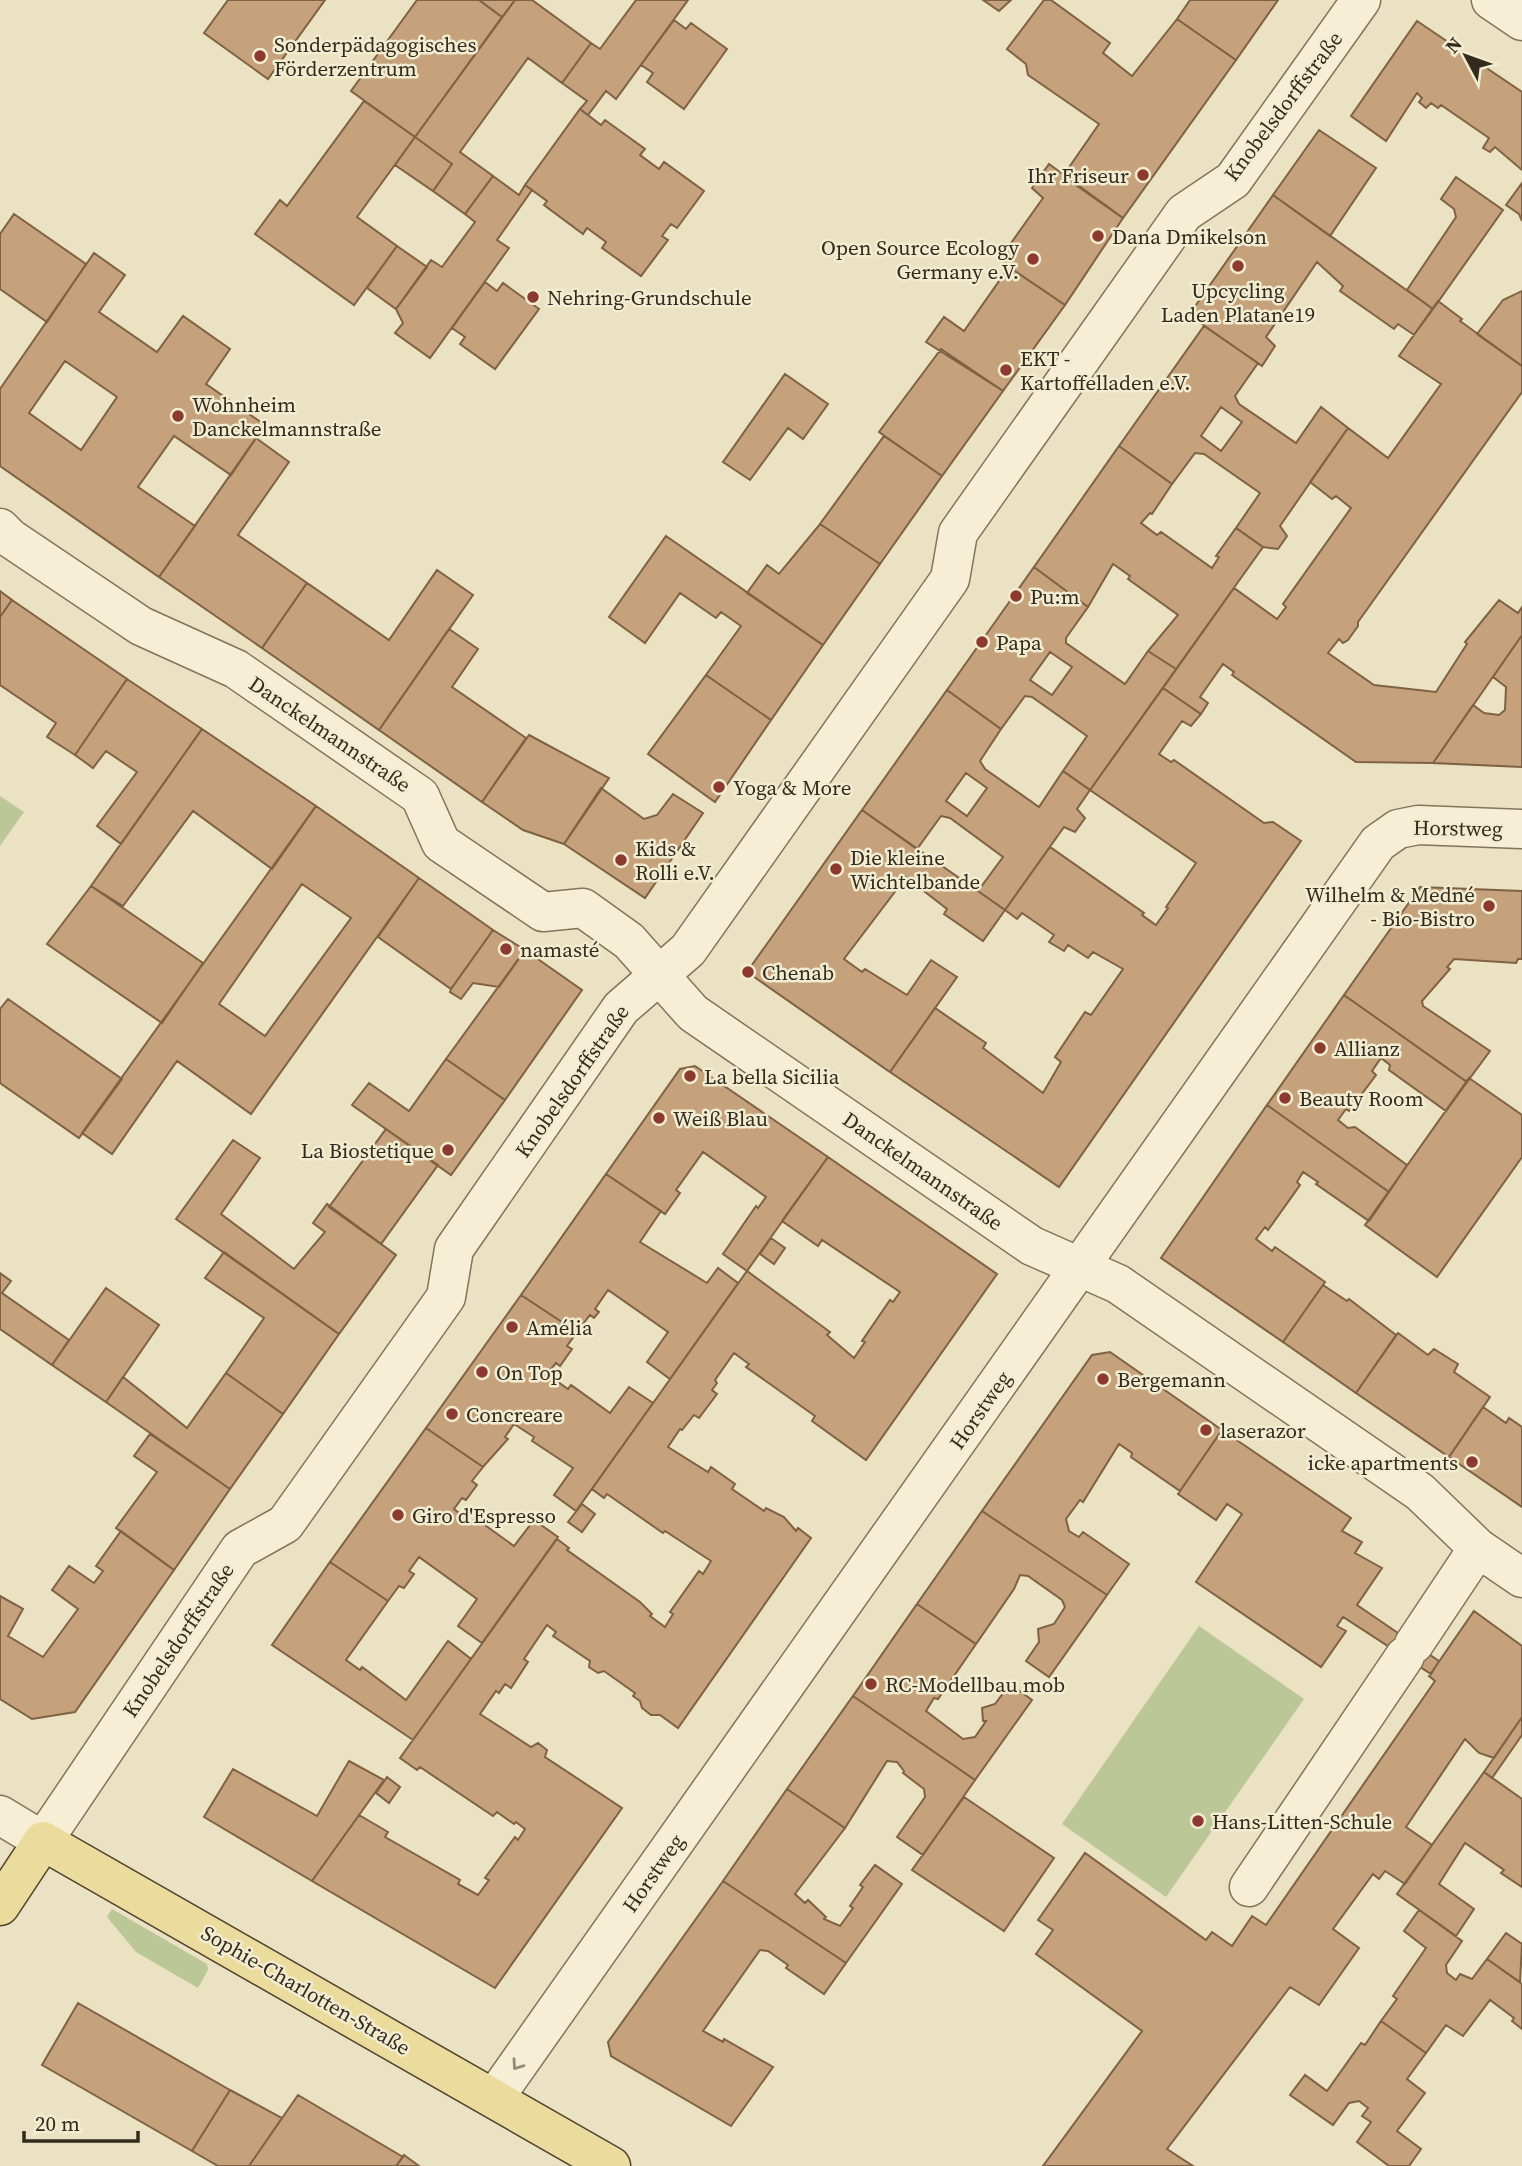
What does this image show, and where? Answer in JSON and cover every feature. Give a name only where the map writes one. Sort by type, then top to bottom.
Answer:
[{"type":"main road","name":"Knobelsdorffstraße","points":[[0,1906],[43,1841]]},
{"type":"main road","name":"Sophie-Charlotten-Straße","points":[[43,1841],[495,2097],[611,2166]]},
{"type":"street","name":"Knobelsdorffstraße","points":[[43,1841],[240,1549],[285,1524],[446,1297],[454,1249],[621,1008],[688,950],[950,579],[957,533],[1184,213],[1233,180],[1361,0]]},
{"type":"street","points":[[1491,0],[1522,21]]},
{"type":"street","name":"Danckelmannstraße","points":[[0,528],[10,538],[141,626],[236,669],[420,796],[441,843],[543,912],[583,908],[629,941],[693,1013],[1032,1246],[1118,1284],[1420,1492],[1478,1548],[1522,1578]]},
{"type":"street","name":"Horstweg","points":[[495,2097],[1378,844],[1398,828],[1418,825],[1522,829]]},
{"type":"street","points":[[1249,1887],[1478,1548]]},
{"type":"street","name":"Sophie-Charlotten-Straße","points":[[0,1815],[43,1841]]},
{"type":"green space","points":[[0,796],[24,812],[0,846]]},
{"type":"green space","points":[[1199,1626],[1304,1699],[1166,1897],[1062,1824]]},
{"type":"green space","points":[[112,1909],[207,1964],[208,1970],[198,1988],[136,1952],[107,1917]]},
{"type":"building","name":"Sonderpädagogisches Förderzentrum","points":[[228,0],[325,0],[268,79],[204,33]]},
{"type":"building","points":[[417,0],[479,0],[502,17],[415,137],[351,91]]},
{"type":"building","points":[[479,0],[515,0],[502,17]]},
{"type":"building","points":[[515,0],[532,0],[591,43],[562,83],[528,58],[460,152],[493,176],[465,214],[433,191],[452,164],[415,137]]},
{"type":"building","points":[[636,0],[688,0],[616,99],[606,91],[588,115],[580,109],[587,101],[562,83],[591,43],[600,49]]},
{"type":"building","points":[[983,0],[1011,0],[999,11]]},
{"type":"building","points":[[1044,0],[1051,0],[1110,43],[1103,53],[1132,76],[1177,19],[1236,60],[1123,218],[1063,176],[1099,124],[1028,75],[1026,64],[1007,49]]},
{"type":"building","points":[[1190,0],[1278,0],[1236,60],[1177,19]]},
{"type":"building","points":[[674,20],[686,29],[691,23],[727,49],[684,109],[647,82],[653,73],[641,65]]},
{"type":"building","points":[[1417,21],[1522,92],[1522,170],[1495,147],[1490,152],[1483,148],[1489,138],[1441,105],[1438,108],[1431,103],[1426,108],[1419,102],[1422,98],[1417,93],[1386,141],[1351,116]]},
{"type":"building","points":[[364,101],[415,137],[357,217],[397,246],[354,305],[255,234],[280,200],[287,206]]},
{"type":"building","points":[[580,109],[601,125],[605,120],[645,149],[640,155],[659,169],[664,162],[704,191],[677,228],[671,224],[662,236],[668,240],[641,276],[602,248],[606,242],[587,228],[583,234],[544,205],[547,201],[525,185]]},
{"type":"building","points":[[1319,130],[1376,168],[1330,236],[1273,195]]},
{"type":"building","points":[[415,137],[452,164],[433,191],[395,165]]},
{"type":"building","points":[[1049,164],[1123,218],[1065,305],[999,260],[1043,198],[1032,188]]},
{"type":"building","points":[[493,176],[519,195],[525,185],[532,190],[497,240],[509,248],[430,358],[395,333],[403,323],[396,309],[431,260],[442,267],[475,222],[465,214]]},
{"type":"building","points":[[1456,177],[1503,210],[1433,309],[1407,290],[1456,217],[1454,209],[1441,199]]},
{"type":"building","points":[[1522,183],[1522,221],[1519,214],[1506,205]]},
{"type":"building","points":[[1273,195],[1433,309],[1414,335],[1398,324],[1394,329],[1340,291],[1343,286],[1317,262],[1266,337],[1275,346],[1262,366],[1189,315]]},
{"type":"building","points":[[14,214],[86,264],[47,322],[0,289],[0,234]]},
{"type":"building","points":[[397,246],[427,267],[396,309],[367,288]]},
{"type":"building","name":"Wohnheim Danckelmannstraße","points":[[94,253],[125,275],[99,312],[157,352],[183,316],[230,349],[206,384],[265,425],[231,475],[174,436],[138,487],[195,526],[159,577],[0,466],[0,389]],"holes":[[[65,361],[117,397],[81,450],[29,413]]]},
{"type":"building","points":[[1009,267],[1065,305],[1003,391],[926,342],[944,317],[964,331]]},
{"type":"building","points":[[485,282],[497,291],[503,283],[539,309],[495,369],[460,344],[465,337],[452,328]]},
{"type":"building","points":[[1522,291],[1522,366],[1477,334],[1503,300]]},
{"type":"building","points":[[1438,301],[1462,319],[1460,321],[1522,366],[1522,392],[1358,622],[1348,640],[1343,643],[1339,639],[1328,653],[1374,685],[1436,692],[1467,644],[1465,642],[1499,600],[1518,613],[1522,607],[1522,635],[1433,763],[1356,762],[1232,675],[1234,672],[1223,664],[1200,697],[1208,703],[1201,714],[1163,688],[1234,588],[1277,619],[1286,607],[1283,604],[1351,508],[1336,496],[1332,499],[1310,482],[1348,428],[1388,458],[1441,384],[1399,356]]},
{"type":"building","points":[[1204,326],[1258,363],[1235,396],[1239,404],[1296,443],[1321,407],[1348,428],[1280,526],[1287,536],[1278,549],[1263,547],[1236,528],[1260,493],[1204,454],[1195,453],[1172,484],[1119,446]],"holes":[[[1221,407],[1242,422],[1221,451],[1201,436]]]},
{"type":"building","points":[[941,349],[1003,391],[942,476],[879,432]]},
{"type":"building","points":[[785,374],[828,404],[803,439],[788,428],[750,480],[723,462]]},
{"type":"building","points":[[884,436],[942,476],[880,564],[820,524]]},
{"type":"building","points":[[256,438],[289,462],[238,535],[307,583],[262,648],[159,577]]},
{"type":"building","points":[[1119,446],[1172,484],[1152,514],[1141,523],[1157,535],[1161,532],[1212,568],[1219,557],[1216,556],[1236,528],[1263,547],[1176,669],[1148,651],[1178,615],[1128,579],[1130,576],[1113,564],[1088,607],[1034,567]]},
{"type":"building","points":[[820,524],[880,564],[823,645],[747,593],[767,565],[779,574]]},
{"type":"building","points":[[666,536],[823,645],[771,720],[706,675],[741,626],[721,612],[716,618],[680,593],[645,643],[609,617]]},
{"type":"building","points":[[1034,567],[1088,607],[1066,638],[1066,643],[1125,684],[1148,651],[1176,669],[1090,790],[1063,771],[1087,736],[1032,697],[1025,696],[1001,729],[947,690]],"holes":[[[1050,652],[1072,667],[1052,695],[1030,680]]]},
{"type":"building","points":[[437,570],[473,595],[379,730],[262,648],[307,583],[389,640]]},
{"type":"building","points":[[0,591],[12,600],[0,617]]},
{"type":"building","points":[[12,600],[127,679],[75,755],[47,737],[56,723],[0,685],[0,617]]},
{"type":"building","points":[[449,629],[478,649],[452,687],[526,738],[482,802],[379,730]]},
{"type":"building","points":[[1522,635],[1522,767],[1433,763],[1473,705],[1484,713],[1499,715],[1505,710],[1506,687],[1493,677]]},
{"type":"building","points":[[706,675],[771,720],[715,802],[648,754]]},
{"type":"building","points":[[127,679],[202,729],[121,844],[97,826],[137,772],[106,751],[93,768],[75,755]]},
{"type":"building","points":[[1163,688],[1201,714],[1191,726],[1182,721],[1159,754],[1171,762],[1174,760],[1264,823],[1273,822],[1301,841],[1059,1187],[890,1072],[935,1008],[986,1043],[983,1048],[1043,1093],[1061,1062],[1055,1057],[1085,1012],[1091,1015],[1123,969],[1093,952],[1088,958],[1068,945],[1064,951],[1049,942],[1054,935],[1022,913],[1017,919],[1005,910],[1050,847],[1144,913],[1142,915],[1156,925],[1196,863],[1090,790]]},
{"type":"building","points":[[947,690],[1001,729],[980,761],[985,769],[1039,807],[1063,771],[1090,790],[1077,809],[1085,818],[1075,832],[1064,827],[1005,910],[978,891],[1003,857],[950,818],[941,816],[917,849],[862,810]],"holes":[[[966,773],[987,788],[967,816],[946,801]]]},
{"type":"building","points":[[202,729],[316,806],[272,869],[193,811],[123,906],[91,886]]},
{"type":"building","points":[[529,735],[609,778],[564,844],[523,830],[482,802]]},
{"type":"building","points":[[601,788],[644,819],[657,815],[673,794],[703,813],[645,898],[564,844]]},
{"type":"building","points":[[316,806],[419,878],[251,1114],[177,1061],[112,1154],[82,1133]],"holes":[[[302,884],[351,918],[265,1036],[219,1004]]]},
{"type":"building","points":[[862,810],[1005,910],[983,941],[944,914],[947,909],[903,875],[894,887],[897,889],[844,959],[862,972],[865,969],[907,995],[931,960],[957,977],[890,1072],[747,972]]},
{"type":"building","points":[[419,878],[493,930],[451,989],[378,937]]},
{"type":"building","points":[[91,886],[203,963],[162,1023],[47,944]]},
{"type":"building","points":[[1420,887],[1522,891],[1522,959],[1518,959],[1516,963],[1454,959],[1447,967],[1450,969],[1422,1001],[1423,1006],[1490,1051],[1467,1082],[1344,995]]},
{"type":"building","points":[[493,930],[525,950],[499,987],[473,983],[461,999],[450,992],[451,989]]},
{"type":"building","points":[[525,950],[582,990],[505,1100],[446,1059]]},
{"type":"building","points":[[1344,995],[1467,1082],[1446,1111],[1389,1070],[1390,1065],[1381,1058],[1372,1071],[1376,1075],[1349,1111],[1346,1109],[1338,1120],[1348,1128],[1355,1127],[1407,1165],[1389,1192],[1267,1105]]},
{"type":"building","points":[[8,999],[122,1079],[79,1138],[0,1083],[0,1009]]},
{"type":"building","points":[[446,1059],[505,1100],[451,1175],[352,1105],[369,1083],[409,1111]]},
{"type":"building","points":[[695,1066],[828,1157],[747,1271],[723,1254],[756,1206],[758,1208],[766,1197],[703,1152],[676,1190],[680,1193],[665,1214],[606,1174],[680,1069]]},
{"type":"building","points":[[1469,1078],[1522,1115],[1522,1157],[1437,1277],[1365,1225]]},
{"type":"building","points":[[1267,1105],[1389,1192],[1369,1221],[1303,1172],[1297,1182],[1300,1185],[1268,1230],[1265,1227],[1256,1239],[1272,1251],[1275,1247],[1325,1282],[1283,1342],[1161,1258]]},
{"type":"building","points":[[386,1129],[438,1165],[381,1244],[329,1207]]},
{"type":"building","points":[[233,1140],[260,1158],[221,1214],[294,1269],[325,1232],[313,1223],[327,1204],[396,1255],[339,1334],[176,1219]]},
{"type":"building","points":[[828,1157],[997,1274],[866,1460],[812,1421],[815,1416],[746,1367],[749,1364],[734,1353],[715,1380],[717,1383],[712,1390],[717,1394],[699,1418],[694,1415],[682,1430],[680,1429],[668,1447],[708,1472],[711,1467],[735,1484],[732,1489],[764,1511],[766,1508],[784,1517],[796,1531],[798,1528],[811,1538],[678,1728],[660,1715],[651,1715],[633,1696],[635,1693],[604,1671],[598,1673],[589,1667],[590,1661],[553,1636],[556,1632],[547,1625],[524,1659],[528,1662],[511,1688],[505,1684],[499,1693],[496,1691],[480,1714],[531,1747],[538,1743],[547,1750],[545,1757],[622,1808],[495,1988],[312,1881],[359,1815],[388,1832],[385,1837],[460,1880],[458,1884],[478,1895],[489,1880],[485,1878],[515,1837],[518,1840],[525,1829],[516,1822],[514,1824],[497,1812],[493,1816],[420,1767],[417,1770],[400,1758],[557,1539],[569,1548],[567,1550],[640,1602],[652,1614],[650,1616],[665,1627],[673,1614],[670,1612],[699,1571],[703,1574],[711,1561],[665,1531],[663,1533],[607,1494],[604,1498],[592,1489],[747,1271],[830,1332],[827,1335],[854,1358],[865,1342],[862,1341],[890,1300],[893,1302],[900,1292],[822,1240],[818,1246],[782,1221]]},
{"type":"building","points":[[606,1174],[661,1211],[640,1242],[707,1283],[718,1268],[738,1283],[670,1379],[647,1362],[668,1332],[608,1290],[595,1309],[599,1312],[594,1318],[590,1315],[577,1332],[521,1295]]},
{"type":"building","points":[[771,1238],[785,1248],[774,1264],[760,1254]]},
{"type":"building","points":[[224,1252],[339,1334],[283,1414],[226,1373],[264,1318],[205,1278]]},
{"type":"building","points":[[0,1273],[11,1281],[2,1293],[69,1340],[52,1365],[0,1329]]},
{"type":"building","points":[[1323,1285],[1347,1301],[1349,1299],[1396,1335],[1356,1393],[1283,1342]]},
{"type":"building","points":[[106,1288],[159,1325],[106,1402],[52,1365]]},
{"type":"building","points":[[521,1295],[577,1332],[567,1346],[572,1349],[560,1366],[556,1363],[547,1374],[568,1389],[571,1385],[610,1413],[629,1387],[653,1403],[576,1511],[554,1495],[573,1468],[532,1441],[534,1437],[514,1424],[505,1437],[508,1439],[483,1467],[426,1428]]},
{"type":"building","points":[[1398,1333],[1428,1355],[1434,1349],[1458,1364],[1454,1372],[1490,1397],[1449,1457],[1356,1393]]},
{"type":"building","points":[[1110,1352],[1222,1430],[1180,1491],[1131,1457],[1132,1453],[1119,1444],[1083,1502],[1080,1500],[1066,1519],[1069,1531],[1079,1537],[1083,1532],[1129,1564],[1107,1595],[982,1511],[1092,1355]]},
{"type":"building","points":[[226,1373],[283,1414],[230,1489],[106,1402],[123,1377],[187,1428]]},
{"type":"building","points":[[1483,1407],[1506,1423],[1509,1418],[1522,1427],[1522,1507],[1449,1457]]},
{"type":"building","points":[[426,1428],[483,1467],[472,1481],[477,1485],[466,1500],[462,1498],[454,1509],[472,1523],[475,1518],[514,1546],[534,1520],[558,1537],[482,1643],[458,1626],[477,1599],[419,1557],[409,1571],[414,1574],[404,1588],[399,1586],[388,1601],[330,1562]]},
{"type":"building","points":[[1222,1430],[1351,1518],[1342,1531],[1362,1542],[1355,1553],[1382,1568],[1357,1605],[1439,1661],[1431,1674],[1343,1617],[1337,1626],[1346,1631],[1321,1667],[1196,1582],[1242,1514],[1227,1504],[1216,1520],[1178,1494]]},
{"type":"building","points":[[150,1434],[230,1489],[174,1570],[116,1528],[157,1472],[134,1456]]},
{"type":"building","points":[[582,1504],[595,1514],[582,1532],[568,1522]]},
{"type":"building","points":[[982,1511],[1107,1595],[1049,1677],[1026,1661],[1039,1642],[1038,1629],[1054,1624],[1065,1607],[1062,1600],[1028,1576],[1020,1575],[1014,1589],[976,1644],[917,1604]]},
{"type":"building","points":[[121,1531],[174,1570],[75,1712],[32,1719],[0,1699],[0,1596],[23,1609],[8,1636],[43,1657],[78,1609],[52,1590],[69,1566],[94,1583],[103,1571],[96,1566]]},
{"type":"building","points":[[330,1562],[388,1601],[346,1660],[360,1670],[362,1667],[406,1700],[448,1641],[471,1659],[413,1740],[272,1645]]},
{"type":"building","points":[[917,1604],[976,1644],[938,1699],[934,1698],[926,1711],[963,1739],[975,1737],[986,1721],[983,1721],[982,1708],[995,1704],[1010,1684],[1032,1700],[975,1780],[853,1696]]},
{"type":"building","points":[[1474,1611],[1522,1646],[1522,1717],[1494,1758],[1479,1753],[1465,1739],[1406,1827],[1432,1845],[1405,1884],[1385,1871],[1379,1879],[1373,1874],[1333,1929],[1359,1948],[1319,2005],[1290,1987],[1167,2149],[1193,2166],[1043,2166],[1142,2031],[1036,1954],[1053,1930],[1038,1920],[1085,1853],[1206,1940],[1212,1932],[1232,1946],[1252,1916],[1266,1925],[1435,1681],[1429,1676]]},
{"type":"building","points":[[853,1696],[975,1780],[923,1855],[897,1837],[925,1797],[924,1789],[903,1773],[897,1762],[887,1761],[845,1828],[787,1789]]},
{"type":"building","points":[[1522,1717],[1522,1735],[1492,1778],[1484,1772]]},
{"type":"building","points":[[349,1761],[384,1780],[312,1881],[204,1817],[233,1769],[317,1816]]},
{"type":"building","points":[[1484,1772],[1522,1799],[1522,1887],[1501,1873],[1504,1870],[1465,1843],[1439,1884],[1474,1909],[1456,1936],[1397,1894]]},
{"type":"building","points":[[387,1777],[400,1787],[389,1803],[376,1793]]},
{"type":"building","points":[[787,1789],[845,1828],[795,1894],[805,1903],[808,1900],[826,1917],[824,1919],[840,1926],[853,1908],[850,1906],[863,1887],[860,1885],[875,1865],[902,1884],[846,1963],[723,1881]]},
{"type":"building","points":[[964,1797],[1054,1858],[1004,1931],[912,1870]]},
{"type":"building","points":[[723,1881],[846,1963],[824,1994],[786,1968],[788,1965],[768,1951],[760,1950],[703,2031],[723,2042],[724,2039],[773,2067],[731,2126],[611,2056],[608,2042]]},
{"type":"building","points":[[1419,1910],[1462,1941],[1446,1965],[1447,1973],[1456,1980],[1460,1974],[1472,1979],[1487,1959],[1522,1984],[1522,2029],[1512,2021],[1514,2018],[1490,2000],[1463,2036],[1446,2025],[1426,2053],[1381,2021],[1397,1999],[1393,1996],[1426,1948],[1404,1931]]},
{"type":"building","points":[[1506,1933],[1522,1944],[1520,1982],[1487,1959]]},
{"type":"building","points":[[78,2003],[230,2090],[192,2151],[42,2065]]},
{"type":"building","points":[[1381,2021],[1426,2053],[1407,2079],[1425,2093],[1397,2131],[1421,2149],[1409,2166],[1389,2166],[1357,2142],[1371,2122],[1362,2116],[1368,2108],[1359,2101],[1349,2103],[1333,2125],[1290,2095],[1305,2075],[1327,2091],[1361,2043],[1365,2045]]},
{"type":"building","points":[[230,2090],[282,2118],[249,2166],[218,2166],[192,2151]]},
{"type":"building","points":[[298,2095],[403,2157],[396,2166],[249,2166]]},
{"type":"building","points":[[404,2155],[419,2166],[396,2166]]},
{"type":"place","name":"Sonderpädagogisches Förderzentrum","points":[[260,56]]},
{"type":"place","name":"Ihr Friseur","points":[[1143,175]]},
{"type":"place","name":"Dana Dmikelson","points":[[1098,236]]},
{"type":"place","name":"Open Source Ecology Germany e.V.","points":[[1033,259]]},
{"type":"place","name":"Upcycling Laden Platane19","points":[[1238,266]]},
{"type":"place","name":"Nehring-Grundschule","points":[[533,297]]},
{"type":"place","name":"EKT - Kartoffelladen e.V.","points":[[1006,370]]},
{"type":"place","name":"Wohnheim Danckelmannstraße","points":[[178,416]]},
{"type":"place","name":"Pu:m","points":[[1016,596]]},
{"type":"place","name":"Papa","points":[[982,642]]},
{"type":"place","name":"Yoga & More","points":[[719,787]]},
{"type":"place","name":"Kids & Rolli e.V.","points":[[621,860]]},
{"type":"place","name":"Die kleine Wichtelbande","points":[[836,869]]},
{"type":"place","name":"Wilhelm & Medné - Bio-Bistro","points":[[1489,906]]},
{"type":"place","name":"namasté","points":[[506,949]]},
{"type":"place","name":"Chenab","points":[[748,972]]},
{"type":"place","name":"Allianz","points":[[1320,1048]]},
{"type":"place","name":"La bella Sicilia","points":[[690,1076]]},
{"type":"place","name":"Beauty Room","points":[[1285,1098]]},
{"type":"place","name":"Weiß Blau","points":[[659,1118]]},
{"type":"place","name":"La Biostetique","points":[[448,1150]]},
{"type":"place","name":"Amélia","points":[[512,1327]]},
{"type":"place","name":"On Top","points":[[482,1372]]},
{"type":"place","name":"Bergemann","points":[[1103,1379]]},
{"type":"place","name":"Concreare","points":[[452,1414]]},
{"type":"place","name":"laserazor","points":[[1206,1430]]},
{"type":"place","name":"icke apartments","points":[[1472,1462]]},
{"type":"place","name":"Giro d'Espresso","points":[[398,1515]]},
{"type":"place","name":"RC-Modellbau mob","points":[[871,1684]]},
{"type":"place","name":"Hans-Litten-Schule","points":[[1198,1821]]}]
